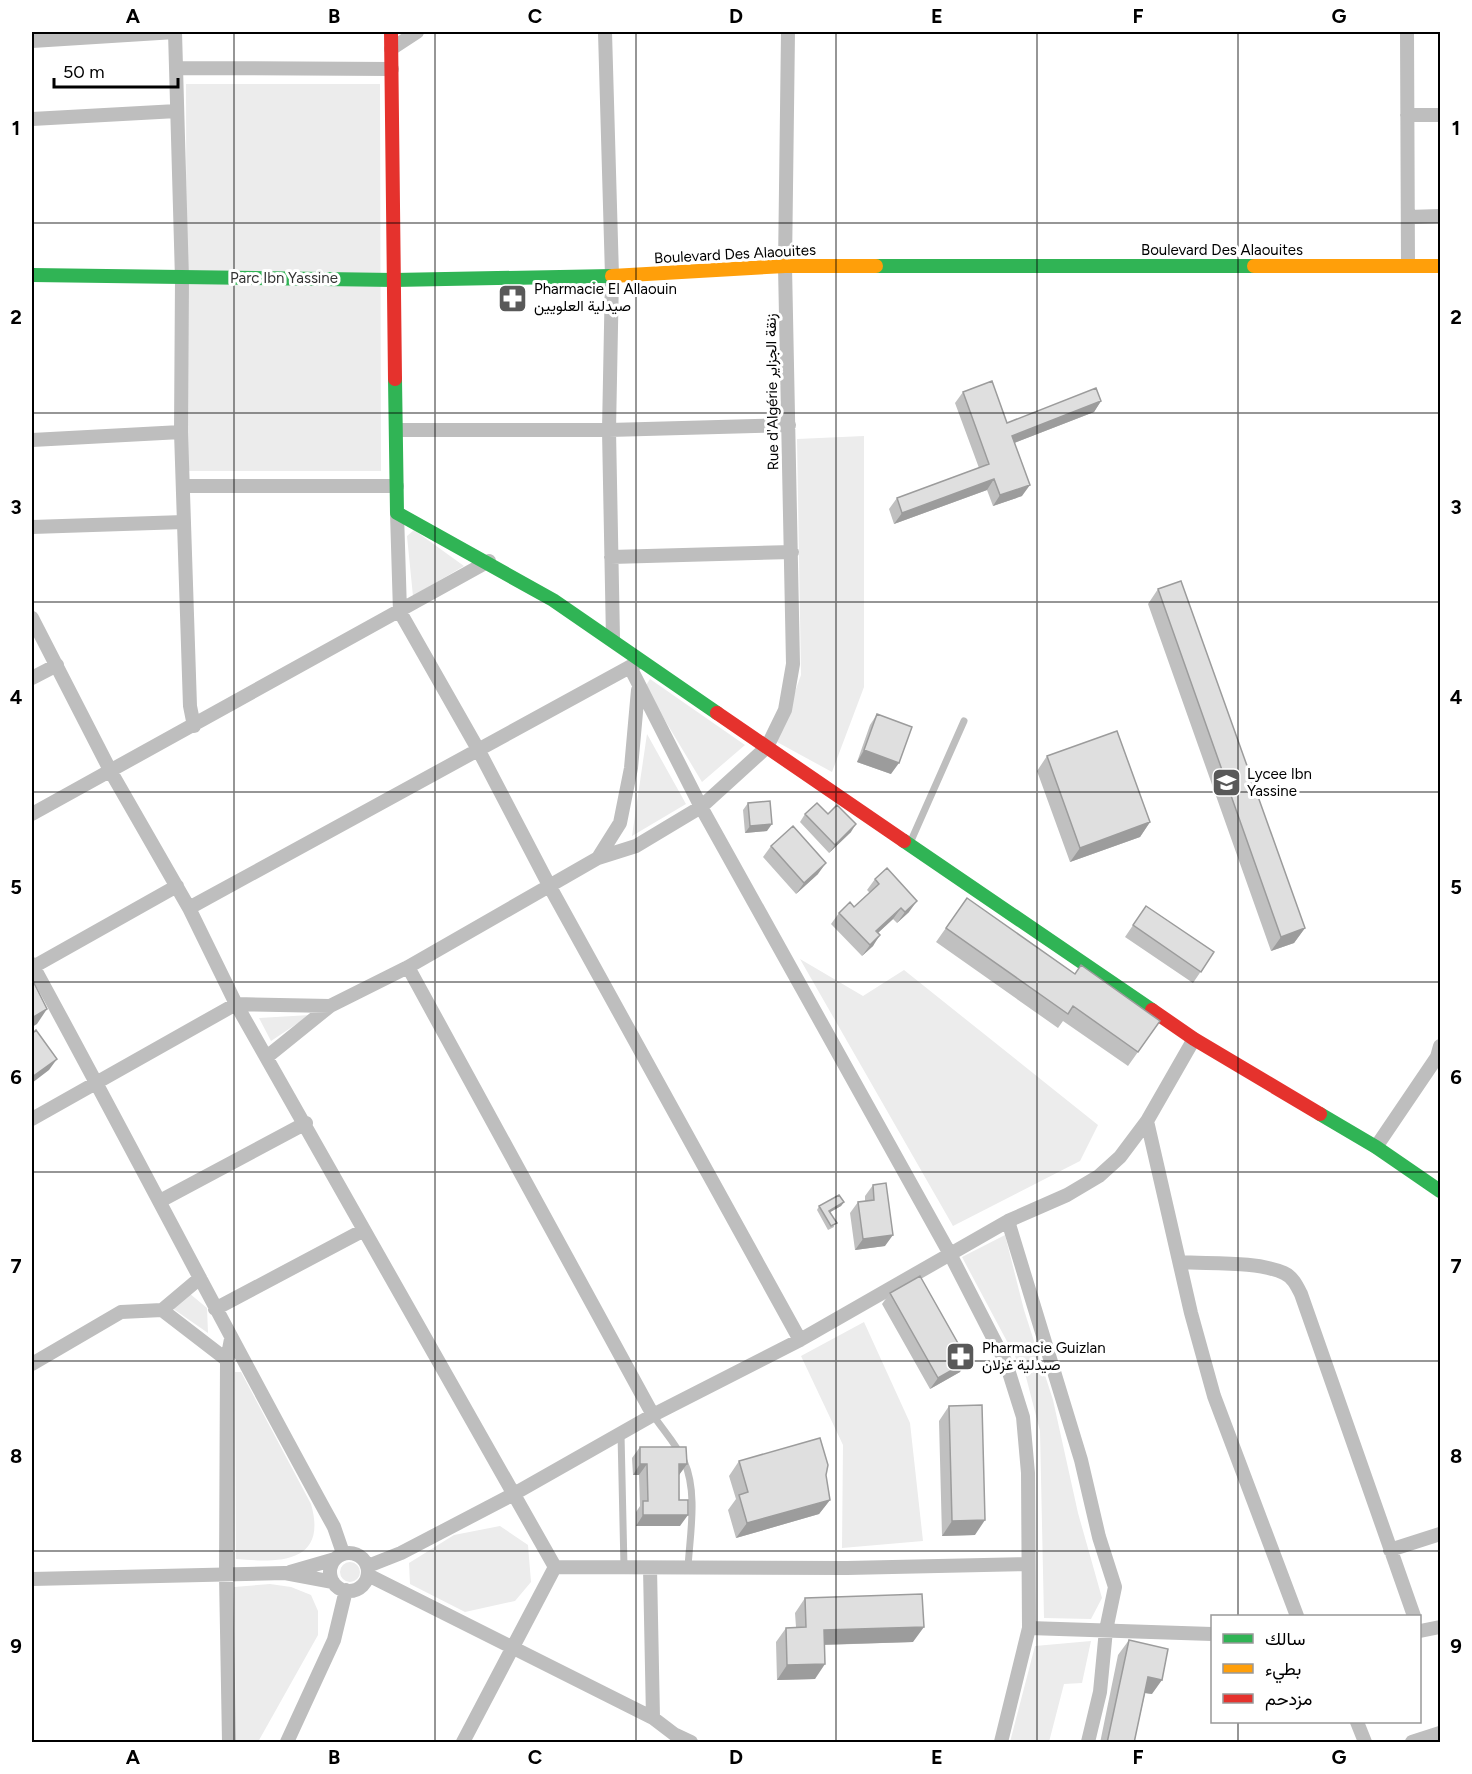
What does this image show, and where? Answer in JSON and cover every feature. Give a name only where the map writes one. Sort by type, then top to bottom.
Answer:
[{"type":"street","points":[[32,41],[175,32],[178,68],[177,111],[182,279],[181,432],[190,706],[194,726]]},
{"type":"street","points":[[391,32],[400,612],[479,751],[550,887],[800,1340]]},
{"type":"street","points":[[391,49],[417,32]]},
{"type":"street","points":[[605,32],[612,276],[609,430],[613,639]]},
{"type":"street","name":"Rue d'Algérie زنقة الجزاير","points":[[767,747],[785,710],[793,664],[785,266],[788,32]]},
{"type":"street","points":[[1407,32],[1408,266]]},
{"type":"street","points":[[178,68],[392,69]]},
{"type":"street","points":[[32,119],[177,111]]},
{"type":"street","points":[[1407,115],[1440,115]]},
{"type":"street","points":[[1408,217],[1440,216]]},
{"type":"street","name":"Boulevard Des Alaouites","points":[[32,275],[182,279],[394,280],[612,276],[785,266],[1440,266]]},
{"type":"street","points":[[396,430],[609,430],[789,425]]},
{"type":"street","points":[[32,440],[181,432]]},
{"type":"street","points":[[184,486],[397,486]]},
{"type":"street","points":[[397,513],[489,561],[613,639],[635,664],[767,747],[1194,1039],[1376,1147],[1440,1193]]},
{"type":"street","points":[[32,527],[184,522]]},
{"type":"street","points":[[611,556],[792,552]]},
{"type":"street","points":[[32,814],[489,561]]},
{"type":"street","points":[[32,618],[111,772],[189,908],[236,1004],[268,1056],[512,1495],[555,1567]]},
{"type":"street","points":[[189,908],[635,664]]},
{"type":"street","points":[[598,858],[620,823],[631,768],[638,688],[635,664]]},
{"type":"street","points":[[32,678],[57,665]]},
{"type":"street","points":[[638,688],[701,807],[950,1254],[1006,1363],[1023,1417],[1028,1473],[1029,1628],[1001,1743]]},
{"type":"street","points":[[268,1056],[330,1006],[408,967],[598,858],[636,846],[701,807],[767,747]]},
{"type":"street","points":[[177,886],[32,966],[97,1082],[215,1310],[333,1527],[339,1556],[330,1574],[333,1582]]},
{"type":"street","points":[[408,967],[653,1415]]},
{"type":"street","points":[[32,1119],[236,1004],[330,1006]]},
{"type":"street","points":[[32,1579],[285,1574],[333,1582],[346,1590],[360,1587],[368,1570],[512,1495],[653,1415],[800,1340],[1008,1221],[1067,1195],[1099,1176],[1120,1157],[1147,1121],[1194,1039]]},
{"type":"street","points":[[1376,1147],[1437,1057],[1440,1046]]},
{"type":"street","points":[[1147,1121],[1214,1396],[1297,1615]]},
{"type":"street","points":[[160,1201],[306,1124]]},
{"type":"street","points":[[1008,1221],[1081,1460],[1099,1536],[1115,1587],[1106,1629],[1100,1692],[1088,1743]]},
{"type":"street","points":[[215,1310],[364,1230]]},
{"type":"street","points":[[1180,1262],[1252,1266],[1285,1273],[1293,1279],[1301,1294],[1413,1615]]},
{"type":"street","points":[[32,1365],[122,1312],[162,1310],[200,1278]]},
{"type":"street","points":[[162,1310],[227,1360]]},
{"type":"street","points":[[230,1743],[226,1575],[227,1360],[231,1339]]},
{"type":"street","points":[[1390,1550],[1440,1533]]},
{"type":"street","points":[[285,1574],[339,1556],[358,1554],[368,1570],[511,1648],[653,1718],[672,1738],[691,1743]]},
{"type":"street","points":[[555,1567],[848,1568],[1027,1564]]},
{"type":"street","points":[[463,1743],[555,1567]]},
{"type":"street","points":[[650,1568],[653,1718]]},
{"type":"street","points":[[287,1743],[334,1640],[346,1590]]},
{"type":"street","points":[[1421,1631],[1440,1627]]},
{"type":"street","points":[[1029,1628],[1211,1634]]},
{"type":"street","points":[[1357,1723],[1365,1743]]},
{"type":"street","points":[[1412,1743],[1440,1733]]},
{"type":"lane","points":[[909,846],[964,721]]},
{"type":"lane","points":[[653,1415],[684,1460],[689,1479],[692,1510],[688,1567]]},
{"type":"lane","points":[[621,1434],[624,1567]]},
{"type":"green space","name":"Parc Ibn Yassine","points":[[186,84],[380,84],[381,471],[187,471]]},
{"type":"green space","points":[[864,436],[864,687],[832,772],[777,742],[801,675],[797,439]]},
{"type":"green space","points":[[414,530],[464,566],[413,596],[407,536]]},
{"type":"green space","points":[[650,679],[745,745],[702,782],[645,687]]},
{"type":"green space","points":[[647,734],[686,804],[632,836]]},
{"type":"green space","points":[[800,959],[863,996],[904,970],[1098,1125],[1080,1161],[953,1226]]},
{"type":"green space","points":[[310,1015],[271,1041],[259,1018]]},
{"type":"green space","points":[[1005,1235],[1024,1310],[1053,1400],[1078,1513],[1102,1598],[1091,1619],[1044,1618],[1040,1431],[1026,1377],[962,1257]]},
{"type":"green space","points":[[189,1293],[207,1308],[208,1333],[172,1308]]},
{"type":"green space","points":[[864,1322],[910,1423],[923,1541],[842,1548],[843,1445],[801,1356]]},
{"type":"green space","points":[[235,1372],[241,1372],[311,1504],[314,1523],[312,1538],[306,1548],[296,1555],[283,1559],[236,1559]]},
{"type":"green space","points":[[500,1526],[528,1545],[531,1582],[515,1601],[465,1612],[410,1584],[409,1563],[454,1535]]},
{"type":"green space","points":[[350,1562],[357,1565],[360,1572],[357,1579],[350,1582],[343,1579],[340,1572],[343,1565]]},
{"type":"green space","points":[[270,1584],[291,1587],[311,1595],[318,1611],[318,1635],[258,1742],[236,1742],[234,1587]]},
{"type":"green space","points":[[1091,1641],[1082,1683],[1064,1684],[1049,1742],[1010,1742],[1035,1646]]},
{"type":"building","points":[[992,381],[1007,423],[1096,388],[1101,401],[1012,436],[1030,485],[1000,495],[994,479],[902,513],[897,498],[989,464],[963,392]]},
{"type":"building","points":[[1181,581],[1305,928],[1281,937],[1158,589]]},
{"type":"building","points":[[877,714],[912,727],[899,763],[864,750]]},
{"type":"building","points":[[1117,731],[1150,822],[1080,848],[1047,756]]},
{"type":"building","points":[[770,801],[772,824],[750,826],[748,803]]},
{"type":"building","points":[[817,803],[828,814],[837,805],[856,824],[835,845],[805,814]]},
{"type":"building","points":[[793,826],[826,863],[804,883],[771,846]]},
{"type":"building","points":[[887,868],[917,901],[905,912],[901,908],[876,931],[880,935],[870,945],[839,913],[850,902],[854,907],[879,884],[875,879]]},
{"type":"building","points":[[967,898],[1075,974],[1081,965],[1160,1021],[1138,1052],[1073,1006],[1068,1014],[946,928]]},
{"type":"building","points":[[1146,906],[1214,952],[1201,972],[1133,925]]},
{"type":"building","points":[[32,979],[47,1009],[32,1018]]},
{"type":"building","points":[[36,1030],[57,1059],[32,1077],[32,1034]]},
{"type":"building","points":[[886,1183],[893,1235],[863,1239],[858,1202],[874,1200],[873,1185]]},
{"type":"building","points":[[839,1195],[844,1202],[829,1211],[837,1223],[831,1226],[819,1206]]},
{"type":"building","points":[[920,1276],[968,1361],[938,1378],[890,1293]]},
{"type":"building","points":[[982,1405],[985,1520],[952,1521],[949,1406]]},
{"type":"building","points":[[820,1438],[828,1465],[826,1475],[830,1500],[747,1523],[739,1495],[748,1492],[739,1461]]},
{"type":"building","points":[[640,1447],[686,1447],[687,1464],[679,1464],[679,1500],[688,1500],[688,1515],[643,1515],[643,1501],[648,1501],[647,1464],[640,1464]]},
{"type":"building","points":[[922,1594],[924,1627],[824,1630],[825,1664],[787,1665],[786,1628],[806,1627],[805,1598]]},
{"type":"building","points":[[1129,1640],[1168,1649],[1162,1680],[1148,1677],[1134,1743],[1107,1743]]},
{"type":"traffic: fast","points":[[876,266],[1254,266]]},
{"type":"traffic: fast","points":[[32,275],[394,280],[612,276]]},
{"type":"traffic: fast","points":[[395,379],[397,513],[553,600],[717,713]]},
{"type":"traffic: fast","points":[[904,841],[1152,1010]]},
{"type":"traffic: fast","points":[[1320,1114],[1376,1147],[1440,1191]]},
{"type":"traffic: slow","points":[[612,276],[785,266],[876,266]]},
{"type":"traffic: slow","points":[[1254,266],[1440,266]]},
{"type":"traffic: jam","points":[[391,32],[395,379]]},
{"type":"traffic: jam","points":[[717,713],[904,841]]},
{"type":"traffic: jam","points":[[1152,1010],[1194,1039],[1320,1114]]},
{"type":"place","name":"Pharmacie El Allaouin صيدلية العلويين","points":[[513,298]]},
{"type":"place","name":"Lycee Ibn Yassine","points":[[1226,783]]},
{"type":"place","name":"Pharmacie Guizlan صيدلية غزلان","points":[[961,1357]]}]
